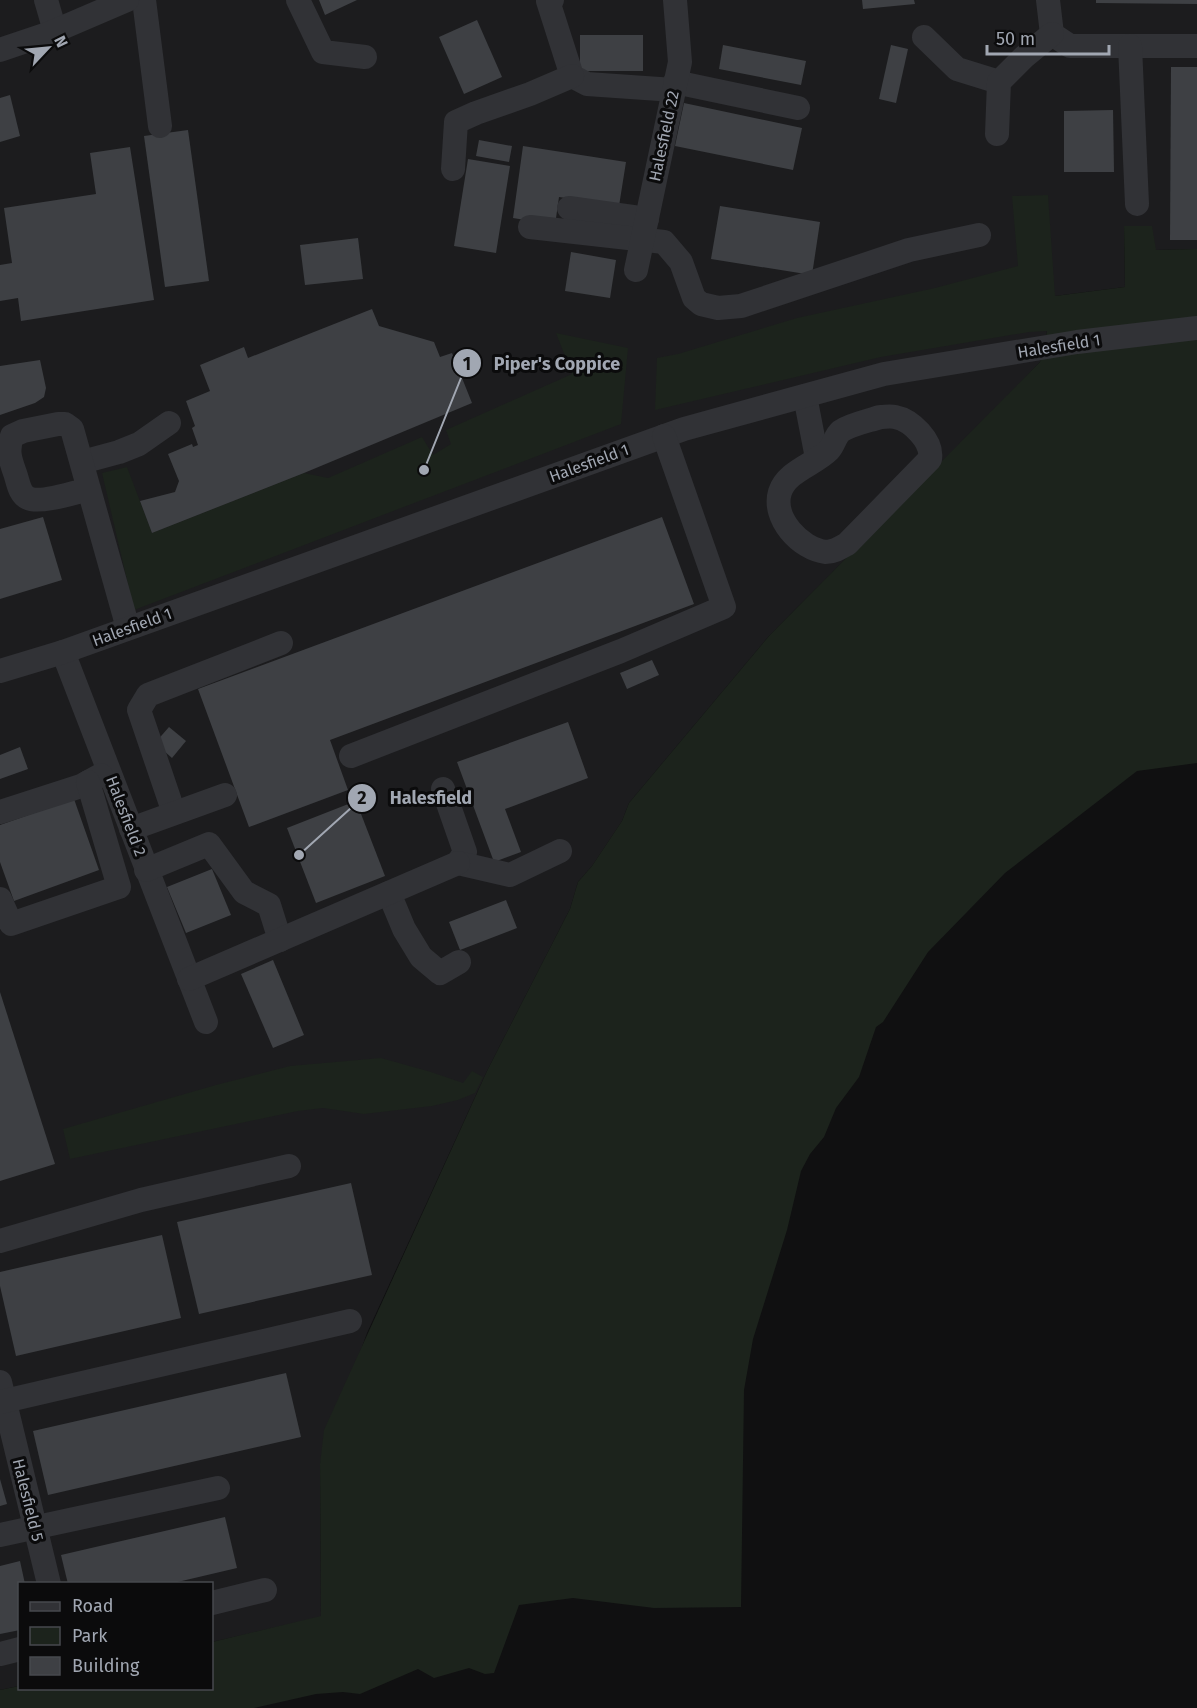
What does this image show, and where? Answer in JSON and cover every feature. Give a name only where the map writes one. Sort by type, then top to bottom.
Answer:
[{"type":"street","points":[[46,0],[55,31]]},
{"type":"street","points":[[0,50],[55,31],[128,0]]},
{"type":"street","points":[[144,0],[160,126]]},
{"type":"street","points":[[298,0],[323,52],[366,57]]},
{"type":"street","points":[[552,0],[548,1],[572,75],[587,84],[675,86],[798,108]]},
{"type":"street","name":"Halesfield 22","points":[[636,270],[680,62],[675,0]]},
{"type":"street","points":[[1048,0],[1052,34],[1070,46],[1197,46]]},
{"type":"street","points":[[997,134],[999,82],[1052,34]]},
{"type":"street","points":[[924,37],[957,69],[999,82]]},
{"type":"street","points":[[1130,46],[1137,204]]},
{"type":"street","points":[[453,169],[456,122],[530,94],[572,75]]},
{"type":"street","points":[[569,208],[645,229],[672,249],[681,262],[694,298],[701,304],[718,308],[741,306],[909,250],[979,235]]},
{"type":"street","points":[[530,226],[645,229]]},
{"type":"street","name":"Halesfield 1","points":[[0,671],[63,652],[684,429],[884,374],[1077,342],[1197,328]]},
{"type":"street","points":[[812,394],[829,421],[840,432]]},
{"type":"street","points":[[812,394],[817,458]]},
{"type":"street","points":[[880,417],[895,417],[908,422],[918,430],[927,444],[931,457],[850,542],[831,552],[813,548],[801,541],[789,528],[779,508],[780,491],[786,482],[817,458],[829,450],[840,432],[880,417]]},
{"type":"street","points":[[82,462],[139,444],[169,423]]},
{"type":"street","points":[[89,489],[38,500],[28,498],[22,493],[10,459],[8,447],[12,436],[23,431],[58,424],[65,424],[72,429],[82,462],[128,628]]},
{"type":"street","points":[[351,756],[621,651],[724,607],[664,436]]},
{"type":"street","points":[[174,813],[139,710],[148,696],[281,643]]},
{"type":"street","name":"Halesfield 2","points":[[63,652],[99,776],[131,829],[206,1022]]},
{"type":"street","points":[[0,812],[81,786],[99,776],[119,887],[11,924],[0,899]]},
{"type":"street","points":[[189,979],[458,863],[465,852],[443,789]]},
{"type":"street","points":[[131,829],[225,795]]},
{"type":"street","points":[[146,870],[210,844],[244,892],[268,905],[280,940]]},
{"type":"street","points":[[458,863],[510,875],[560,851]]},
{"type":"street","points":[[389,893],[404,929],[421,957],[440,973],[459,962]]},
{"type":"street","points":[[0,1241],[141,1200],[289,1166]]},
{"type":"street","points":[[2,1395],[350,1321]]},
{"type":"street","name":"Halesfield 5","points":[[2,1395],[48,1582]]},
{"type":"street","points":[[0,1535],[218,1488]]},
{"type":"street","points":[[213,1603],[265,1590]]},
{"type":"street","points":[[0,1654],[18,1650]]},
{"type":"shaded area","points":[[0,0],[1197,0],[1197,249],[1156,250],[1124,227],[1125,287],[1055,296],[1040,362],[769,636],[629,803],[622,821],[592,866],[578,882],[570,909],[487,1071],[367,1333],[320,1464],[321,1617],[213,1642],[213,1582],[18,1582],[18,1686],[0,1690]]},
{"type":"green space","points":[[1048,195],[1055,296],[1125,287],[1124,226],[1152,226],[1156,250],[1197,249],[1197,763],[1137,771],[1005,873],[928,952],[883,1022],[876,1027],[859,1077],[836,1108],[824,1137],[810,1154],[801,1171],[787,1230],[753,1339],[744,1390],[741,1607],[654,1608],[573,1598],[519,1605],[494,1673],[485,1674],[469,1668],[434,1678],[418,1669],[360,1694],[343,1692],[316,1694],[254,1708],[0,1708],[0,1690],[18,1686],[18,1690],[213,1690],[213,1642],[321,1616],[320,1464],[324,1430],[487,1071],[570,909],[578,882],[592,866],[622,821],[629,803],[769,636],[1040,362],[1047,331],[881,357],[655,410],[657,358],[678,354],[797,318],[935,288],[1018,266],[1012,196]]},
{"type":"green space","points":[[556,333],[628,348],[621,424],[134,610],[102,473],[127,467],[152,533],[304,473],[328,478],[422,437],[433,455],[451,444],[446,430],[572,374]]},
{"type":"green space","points":[[381,1058],[463,1083],[472,1071],[483,1077],[475,1093],[432,1106],[364,1114],[323,1108],[298,1111],[70,1159],[63,1129],[290,1066]]},
{"type":"building","points":[[319,0],[357,0],[325,15]]},
{"type":"building","points":[[862,0],[914,0],[915,4],[863,9]]},
{"type":"building","points":[[1096,0],[1197,0],[1197,4],[1096,3]]},
{"type":"building","points":[[477,20],[502,77],[464,94],[439,37]]},
{"type":"building","points":[[580,35],[643,35],[643,71],[580,71]]},
{"type":"building","points":[[723,45],[806,61],[801,85],[719,69]]},
{"type":"building","points":[[891,45],[908,49],[896,103],[879,99]]},
{"type":"building","points":[[1171,67],[1197,67],[1197,240],[1170,240]]},
{"type":"building","points":[[10,95],[20,136],[0,142],[0,98]]},
{"type":"building","points":[[684,103],[802,128],[793,170],[675,146]]},
{"type":"building","points":[[1113,110],[1114,172],[1064,172],[1064,111]]},
{"type":"building","points":[[188,130],[209,281],[165,287],[144,136]]},
{"type":"building","points":[[479,140],[512,146],[509,162],[476,156]]},
{"type":"building","points":[[523,146],[626,162],[619,206],[559,197],[555,225],[513,218]]},
{"type":"building","points":[[130,147],[154,300],[21,321],[18,298],[0,301],[0,265],[12,263],[4,208],[96,194],[90,153]]},
{"type":"building","points":[[468,159],[510,166],[496,253],[454,246]]},
{"type":"building","points":[[720,206],[820,222],[812,275],[711,259]]},
{"type":"building","points":[[358,238],[363,279],[305,285],[300,245]]},
{"type":"building","points":[[571,252],[616,260],[610,298],[565,291]]},
{"type":"building","points":[[372,309],[379,326],[434,342],[440,357],[452,353],[472,403],[152,533],[140,501],[175,492],[179,481],[168,454],[192,444],[193,447],[198,445],[192,428],[195,426],[186,401],[210,391],[200,365],[244,347],[248,358]]},
{"type":"building","points":[[40,360],[46,388],[44,397],[35,403],[0,415],[0,366]]},
{"type":"building","points":[[43,517],[62,580],[0,599],[0,529]]},
{"type":"building","points":[[662,517],[694,604],[330,740],[348,790],[249,827],[198,689]]},
{"type":"building","points":[[652,660],[659,675],[627,689],[620,673]]},
{"type":"building","points":[[568,722],[588,778],[505,809],[521,852],[494,862],[457,762]]},
{"type":"building","points":[[169,727],[186,741],[172,758],[155,743]]},
{"type":"building","points":[[20,747],[28,769],[0,779],[0,755]]},
{"type":"building","points":[[74,799],[99,870],[14,901],[0,862],[0,825]]},
{"type":"building","points":[[356,801],[385,876],[316,903],[287,828]]},
{"type":"building","points":[[212,869],[231,915],[186,933],[167,887]]},
{"type":"building","points":[[506,900],[517,928],[460,950],[449,922]]},
{"type":"building","points":[[273,960],[304,1035],[273,1048],[241,974]]},
{"type":"building","points":[[0,992],[55,1164],[0,1181]]},
{"type":"building","points":[[351,1183],[372,1275],[199,1314],[177,1222]]},
{"type":"building","points":[[162,1235],[181,1318],[16,1356],[0,1286],[0,1272]]},
{"type":"building","points":[[286,1373],[301,1437],[48,1495],[33,1431]]},
{"type":"building","points":[[0,1479],[7,1504],[0,1506]]},
{"type":"building","points":[[225,1517],[237,1568],[178,1582],[68,1582],[61,1555]]},
{"type":"building","points":[[20,1561],[25,1582],[18,1582],[18,1630],[0,1634],[0,1566]]},
{"type":"place","name":"Piper's Coppice","points":[[424,470]]},
{"type":"place","name":"Halesfield","points":[[299,855]]}]
